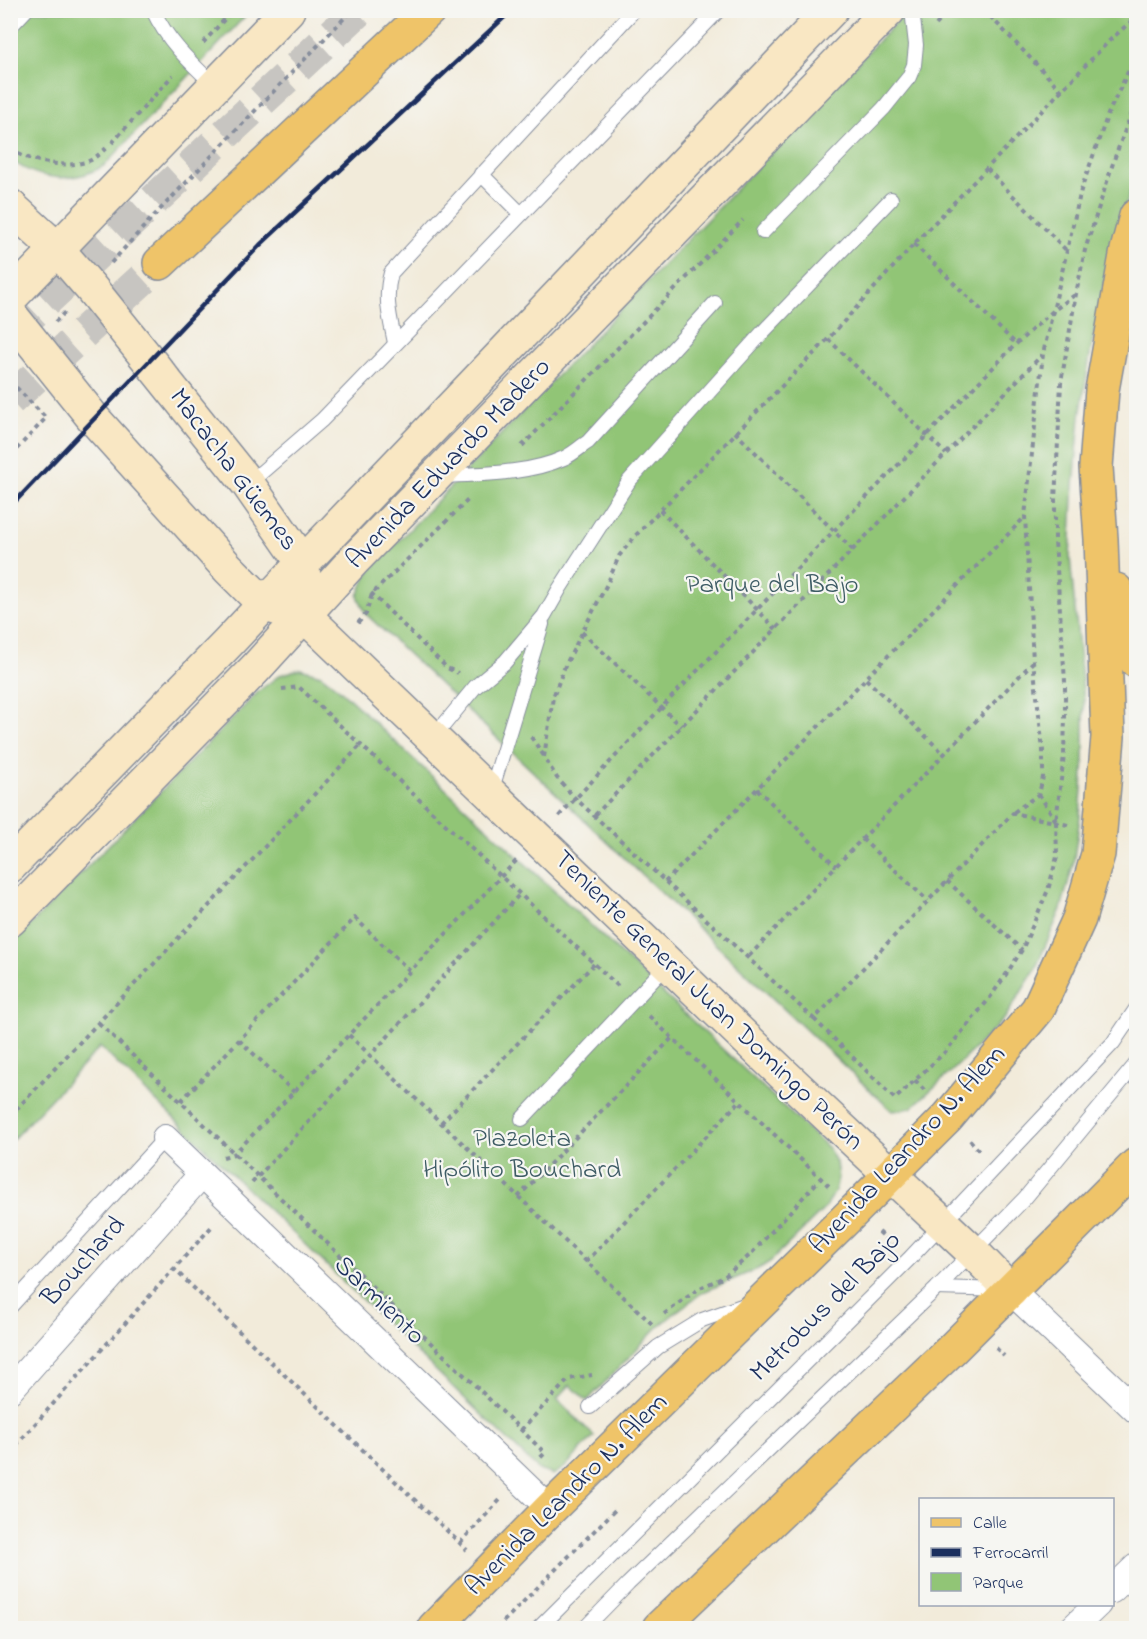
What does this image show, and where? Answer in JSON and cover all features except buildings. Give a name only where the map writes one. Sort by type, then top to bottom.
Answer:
[{"type":"main road","points":[[10,298],[288,10]]},
{"type":"main road","points":[[160,263],[429,10]]},
{"type":"main road","name":"Avenida Eduardo Madero","points":[[10,866],[265,605],[303,562],[831,10]]},
{"type":"main road","name":"Avenida Eduardo Madero","points":[[10,920],[305,616],[355,559],[889,10]]},
{"type":"main road","name":"Macacha Güemes","points":[[10,206],[58,250],[90,287],[248,484],[303,562],[305,616]]},
{"type":"main road","points":[[1137,216],[1127,250],[1102,390],[1096,467],[1101,539],[1137,661]]},
{"type":"main road","points":[[10,314],[94,419],[228,568],[265,605],[305,616]]},
{"type":"main road","name":"Avenida Leandro N. Alem","points":[[435,1629],[550,1509],[948,1117],[1038,1009],[1078,919],[1098,854],[1108,737],[1101,539]]},
{"type":"main road","name":"Teniente General Juan Domingo Perón","points":[[305,616],[973,1252],[1011,1291]]},
{"type":"main road","points":[[659,1629],[1011,1291],[1137,1165]]},
{"type":"street","name":"Sarmiento","points":[[165,1138],[550,1509]]},
{"type":"street","name":"Bouchard","points":[[10,1390],[198,1170]]},
{"type":"street","name":"Teniente General Juan Domingo Perón","points":[[1011,1291],[1137,1410]]},
{"type":"street","points":[[1114,1589],[1137,1567]]},
{"type":"street","points":[[1073,1629],[1097,1606]]},
{"type":"lane","points":[[10,27],[26,10]]},
{"type":"lane","points":[[153,10],[160,26],[188,60],[215,86]]},
{"type":"lane","points":[[395,343],[387,304],[387,288],[391,273],[634,10]]},
{"type":"lane","points":[[248,484],[313,428],[718,10]]},
{"type":"lane","points":[[763,232],[884,108],[909,77],[914,65],[916,45],[912,10]]},
{"type":"lane","points":[[481,174],[521,214]]},
{"type":"lane","points":[[433,738],[475,687],[505,662],[544,616],[629,481],[762,333],[891,200]]},
{"type":"lane","points":[[437,476],[496,473],[546,464],[565,457],[588,442],[715,303]]},
{"type":"lane","points":[[491,793],[544,616]]},
{"type":"lane","points":[[522,1119],[669,964]]},
{"type":"lane","name":"Metrobus del Bajo","points":[[539,1629],[943,1224],[1113,1043],[1137,1009]]},
{"type":"lane","points":[[585,1629],[628,1584],[938,1288],[1025,1198],[1137,1064]]},
{"type":"lane","points":[[10,1307],[165,1138]]},
{"type":"lane","points":[[938,1288],[1011,1291]]},
{"type":"lane","points":[[590,1407],[658,1347],[719,1312],[764,1299]]},
{"type":"path","points":[[10,149],[22,157],[48,163],[69,164],[89,160],[105,149],[233,10]]},
{"type":"path","points":[[34,344],[352,10]]},
{"type":"path","points":[[984,10],[1062,91]]},
{"type":"path","points":[[1039,794],[1056,821],[1057,858],[1051,879],[1022,950],[989,999],[946,1051],[895,1099],[749,956],[575,798],[557,778],[544,757],[553,697],[565,666],[619,556],[635,536],[828,339],[914,244],[1109,41],[1137,17]]},
{"type":"path","points":[[814,1019],[1013,813],[1039,794],[1043,777],[1043,750],[1033,661],[1025,516],[1043,354],[1066,250],[1092,155],[1108,114],[1137,55]]},
{"type":"path","points":[[1098,204],[1130,117],[1137,106]]},
{"type":"path","points":[[987,169],[1066,250]]},
{"type":"path","points":[[914,244],[1016,344]]},
{"type":"path","points":[[198,1170],[234,1154],[662,707],[1016,344],[1076,294]]},
{"type":"path","points":[[828,339],[946,454]]},
{"type":"path","points":[[595,815],[1043,354]]},
{"type":"path","points":[[10,381],[46,418],[10,456]]},
{"type":"path","points":[[735,432],[853,550]]},
{"type":"path","points":[[660,510],[776,629]]},
{"type":"path","points":[[665,882],[1025,516]]},
{"type":"path","points":[[582,632],[681,726]]},
{"type":"path","points":[[749,956],[1033,661]]},
{"type":"path","points":[[866,679],[944,754]]},
{"type":"path","points":[[278,690],[298,687],[821,1178],[750,1255],[724,1277],[700,1288],[651,1325],[349,1035]]},
{"type":"path","points":[[10,1116],[361,745]]},
{"type":"path","points":[[756,789],[836,866]]},
{"type":"path","points":[[1013,813],[1056,821]]},
{"type":"path","points":[[862,839],[928,901]]},
{"type":"path","points":[[947,881],[1022,950]]},
{"type":"path","points":[[10,1452],[173,1268],[519,895]]},
{"type":"path","points":[[181,1101],[355,918],[410,971]]},
{"type":"path","points":[[441,1123],[594,964]]},
{"type":"path","points":[[99,1023],[544,1453]]},
{"type":"path","points":[[518,1197],[672,1038]]},
{"type":"path","points":[[238,1040],[294,1092]]},
{"type":"path","points":[[586,1263],[739,1102]]},
{"type":"path","points":[[867,1265],[889,1241]]},
{"type":"path","points":[[173,1268],[471,1554]]},
{"type":"path","points":[[521,1430],[569,1379],[602,1373]]},
{"type":"path","points":[[496,1629],[615,1510]]},
{"type":"green space","points":[[10,11],[250,11],[105,165],[82,175],[57,178],[33,172],[11,160]]},
{"type":"green space","name":"Parque del Bajo","points":[[907,11],[1136,11],[1136,174],[1109,259],[1080,417],[1070,558],[1084,701],[1084,759],[1080,817],[1073,865],[1061,909],[1035,970],[1005,1018],[911,1108],[892,1111],[366,614],[358,596],[367,574]]},
{"type":"green space","name":"Plazoleta Hipólito Bouchard","points":[[300,669],[321,675],[338,688],[829,1149],[836,1162],[838,1179],[827,1206],[771,1261],[760,1268],[703,1292],[676,1312],[656,1329],[587,1401],[570,1385],[557,1399],[594,1436],[565,1467],[553,1475],[539,1470],[100,1047],[11,1141],[11,945],[260,690],[280,675]]},
{"type":"tunnel","points":[[10,334],[359,10]]},
{"type":"tunnel","points":[[10,400],[160,263]]},
{"type":"railway","points":[[10,507],[260,245],[512,10]]}]
